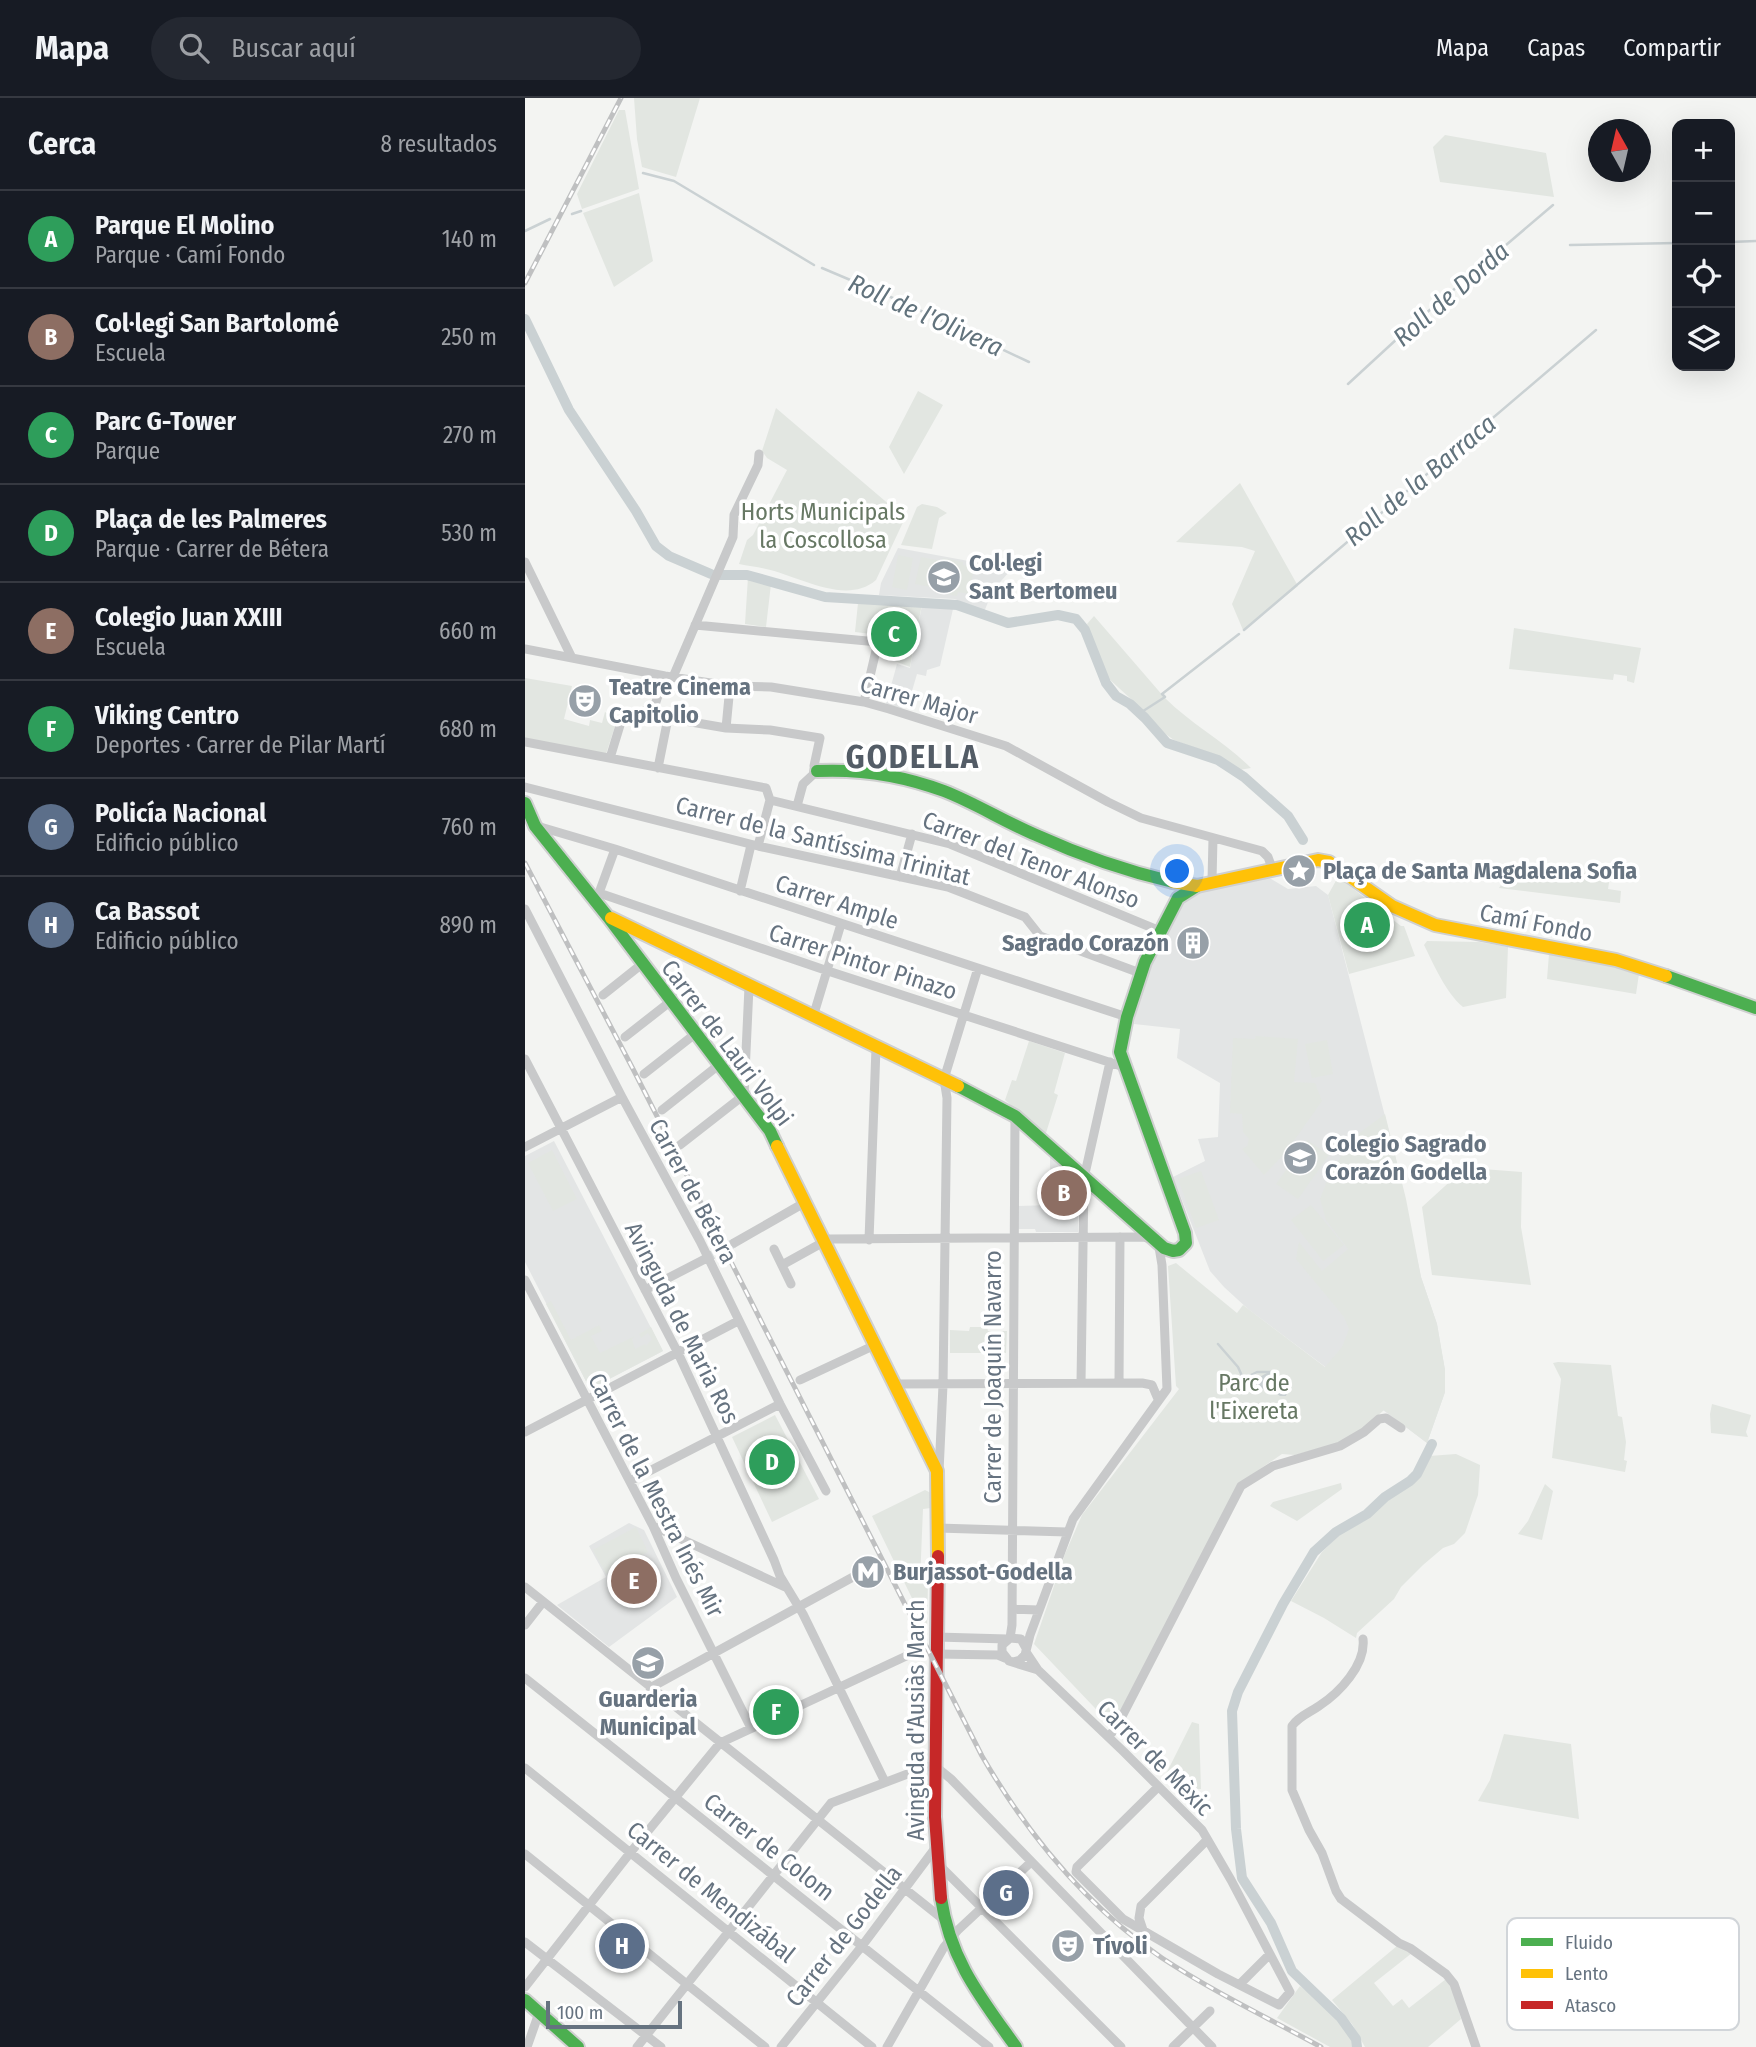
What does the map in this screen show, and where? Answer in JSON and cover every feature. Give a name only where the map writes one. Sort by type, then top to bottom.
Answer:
[{"type":"street","points":[[759,454],[758,465],[734,515],[733,537],[695,625],[648,712],[726,728],[771,730],[820,738],[814,766],[817,771]]},
{"type":"street","points":[[525,562],[572,657]]},
{"type":"street","points":[[695,625],[878,642],[864,702]]},
{"type":"street","name":"Carrer Major","points":[[525,649],[730,686],[771,687],[864,702],[919,717],[1006,746],[1141,818],[1262,852],[1268,857],[1272,868]]},
{"type":"street","points":[[726,728],[730,686]]},
{"type":"street","points":[[658,768],[668,718]]},
{"type":"street","points":[[610,758],[621,722]]},
{"type":"street","name":"Carrer del Tenor Alonso","points":[[525,742],[766,788],[770,800],[950,844],[1160,931]]},
{"type":"street","points":[[797,806],[803,784],[817,771],[831,770],[888,778],[942,791],[1038,836],[1116,868],[1186,886],[1197,886]]},
{"type":"street","name":"Carrer de la Santíssima Trinitat","points":[[525,787],[755,846],[937,883],[1025,918],[1040,936],[1140,973]]},
{"type":"street","points":[[740,891],[770,800]]},
{"type":"street","name":"Carrer Ample","points":[[529,815],[615,849],[1127,1017]]},
{"type":"street","name":"Carrer de Lauri Volpi","points":[[529,815],[595,894],[642,964],[770,1131],[939,1477]]},
{"type":"street","points":[[900,877],[912,834]]},
{"type":"street","points":[[1212,881],[1213,838]]},
{"type":"street","points":[[595,894],[615,849]]},
{"type":"street","name":"Camí Fondo","points":[[1272,868],[1318,860],[1329,862],[1390,908],[1411,918],[1616,960],[1756,1008]]},
{"type":"street","points":[[608,917],[1015,1116],[1169,1251],[1175,1252],[1186,1243],[1185,1233],[1120,1052],[1127,1017],[1140,973],[1178,898],[1197,886],[1212,881],[1272,868]]},
{"type":"street","name":"Carrer Pintor Pinazo","points":[[595,894],[1110,1062],[1124,1069]]},
{"type":"street","name":"Carrer de Bétera","points":[[525,909],[700,1241],[779,1405],[826,1491]]},
{"type":"street","points":[[813,1017],[841,924]]},
{"type":"street","points":[[603,995],[642,964]]},
{"type":"street","points":[[944,1079],[978,968]]},
{"type":"street","points":[[680,1145],[744,1095],[749,987]]},
{"type":"street","points":[[625,1037],[671,1001]]},
{"type":"street","points":[[644,1074],[695,1034]]},
{"type":"street","points":[[869,1240],[876,1048]]},
{"type":"street","name":"Avinguda de Maria Ros","points":[[525,1059],[678,1353],[776,1567],[885,1782]]},
{"type":"street","points":[[1081,1383],[1084,1178],[1110,1062]]},
{"type":"street","points":[[661,1110],[720,1064]]},
{"type":"street","name":"Avinguda d'Ausiàs March","points":[[944,1079],[947,1098],[938,1528],[936,1847],[950,1939],[964,1972],[1016,2047]]},
{"type":"street","points":[[525,1147],[622,1097]]},
{"type":"street","name":"Carrer de Joaquín Navarro","points":[[1009,1638],[1012,1609],[1015,1116]]},
{"type":"street","points":[[734,1243],[804,1203]]},
{"type":"street","points":[[782,1265],[829,1239],[1120,1237],[1158,1241]]},
{"type":"street","points":[[1119,1383],[1120,1237]]},
{"type":"street","points":[[1009,1638],[1002,1649],[1010,1660],[1020,1660],[1026,1650],[1067,1532],[1078,1510],[1167,1389],[1162,1265],[1158,1241]]},
{"type":"street","points":[[774,1249],[791,1284]]},
{"type":"street","points":[[645,1290],[705,1259]]},
{"type":"street","name":"Carrer de la Mestra Inés Mir","points":[[525,1280],[528,1292],[653,1526],[751,1728]]},
{"type":"street","points":[[525,1432],[738,1321]]},
{"type":"street","points":[[800,1380],[875,1345]]},
{"type":"street","points":[[894,1384],[1119,1383],[1152,1385],[1158,1399]]},
{"type":"street","points":[[630,1481],[779,1405]]},
{"type":"street","points":[[1108,1737],[1116,1728],[1241,1486],[1273,1466],[1345,1443],[1381,1418],[1386,1418],[1401,1428]]},
{"type":"street","points":[[653,1526],[787,1589]]},
{"type":"street","points":[[938,1528],[1067,1532]]},
{"type":"street","points":[[663,1549],[668,1539],[676,1537]]},
{"type":"street","points":[[763,1577],[772,1574],[776,1567]]},
{"type":"street","points":[[650,1688],[853,1577]]},
{"type":"street","points":[[525,1587],[946,1921]]},
{"type":"street","points":[[525,1625],[543,1602]]},
{"type":"street","points":[[1012,1609],[1039,1610]]},
{"type":"street","points":[[937,1637],[1021,1639],[1026,1650]]},
{"type":"street","points":[[1363,1639],[1362,1656],[1345,1681],[1323,1704],[1302,1716],[1292,1726],[1294,1796],[1341,1899],[1446,1974],[1454,1984],[1476,2047]]},
{"type":"street","name":"Carrer de Mèxic","points":[[1026,1650],[1038,1670],[1202,1829],[1289,1995],[1282,2003],[1275,2004],[1240,1984]]},
{"type":"street","points":[[525,1986],[720,1743],[917,1651]]},
{"type":"street","name":"Carrer de Mèxic","points":[[937,1654],[998,1655],[1038,1670]]},
{"type":"street","name":"Carrer de Colom","points":[[525,1678],[989,2047]]},
{"type":"street","points":[[637,2047],[728,1930],[834,1801],[935,1766],[951,1779],[1212,2047]]},
{"type":"street","name":"Carrer de Mendizábal","points":[[525,1768],[872,2047]]},
{"type":"street","points":[[1158,1787],[1076,1869],[1119,1917],[1240,1984],[1269,1954]]},
{"type":"street","points":[[1143,1930],[1139,1918],[1141,1906],[1207,1840]]},
{"type":"street","name":"Carrer de Godella","points":[[781,2047],[862,1946],[936,1847]]},
{"type":"street","points":[[525,1854],[765,2047]]},
{"type":"street","points":[[887,2047],[950,1939],[1030,1863]]},
{"type":"street","points":[[938,1864],[1121,2047]]},
{"type":"street","points":[[525,1942],[661,2047]]},
{"type":"street","points":[[525,2000],[578,2047]]},
{"type":"street","points":[[1173,2047],[1210,2011]]},
{"type":"street","points":[[527,2047],[539,2013]]},
{"type":"shaded area","name":"Col·legi Sant Bertomeu","points":[[898,548],[985,564],[986,562],[1010,571],[993,590],[984,612],[955,599],[879,595],[881,583]]},
{"type":"shaded area","name":"Col·legi Sant Bertomeu","points":[[922,605],[953,609],[940,666],[927,670],[926,676],[917,674],[912,691],[907,691],[902,709],[886,704],[897,664],[910,668]]},
{"type":"shaded area","name":"Colegio Sagrado Corazón Godella","points":[[1266,876],[1288,889],[1316,886],[1328,895],[1395,1155],[1421,1277],[1437,1324],[1445,1370],[1445,1392],[1427,1443],[1248,1309],[1224,1287],[1210,1271],[1173,1177],[1205,1161],[1198,1139],[1218,1137],[1220,1083],[1177,1058],[1180,1029],[1134,1024],[1147,968],[1184,900],[1201,890]]},
{"type":"shaded area","points":[[554,1141],[663,1351],[590,1389],[525,1262],[525,1156]]},
{"type":"shaded area","points":[[1050,1156],[1078,1180],[1078,1232],[1018,1229],[1018,1206],[1050,1205]]},
{"type":"shaded area","points":[[1272,1370],[1287,1382],[1291,1378],[1286,1396],[1280,1396],[1258,1385],[1258,1378]]},
{"type":"shaded area","points":[[629,1523],[644,1530],[677,1597],[609,1647],[557,1605],[606,1577],[589,1546]]},
{"type":"green space","points":[[634,98],[700,98],[676,177],[642,167]]},
{"type":"green space","points":[[619,110],[625,110],[639,189],[582,209],[577,194]]},
{"type":"green space","points":[[1445,135],[1546,153],[1554,197],[1440,182],[1433,147]]},
{"type":"green space","points":[[639,193],[653,261],[614,287],[583,213]]},
{"type":"green space","points":[[918,391],[943,405],[904,474],[889,447]]},
{"type":"green space","name":"Horts Municipals la Coscollosa","points":[[776,408],[905,518],[876,580],[864,587],[837,590],[739,564],[747,540],[753,535],[787,470],[767,458],[762,451]]},
{"type":"green space","points":[[1240,483],[1298,586],[1243,630],[1232,604],[1255,551],[1242,547],[1176,542]]},
{"type":"green space","points":[[922,504],[937,507],[947,513],[939,518],[932,549],[901,545],[917,507]]},
{"type":"green space","points":[[898,555],[913,558],[907,590],[892,587]]},
{"type":"green space","points":[[921,557],[942,561],[943,558],[974,567],[969,594],[958,592],[957,596],[915,584]]},
{"type":"green space","points":[[748,577],[771,584],[766,627],[745,624]]},
{"type":"green space","points":[[858,603],[922,604],[910,667],[882,656],[887,636],[855,632]]},
{"type":"green space","points":[[1094,616],[1164,697],[1143,710],[1108,678],[1087,624]]},
{"type":"green space","points":[[1514,628],[1641,648],[1634,683],[1627,681],[1627,676],[1614,674],[1613,680],[1509,669]]},
{"type":"green space","points":[[525,678],[572,686],[564,719],[589,726],[590,720],[602,723],[605,712],[617,720],[606,754],[525,738]]},
{"type":"green space","points":[[1165,698],[1251,768],[1239,770],[1218,757],[1174,740],[1164,733],[1144,711]]},
{"type":"green space","points":[[1508,864],[1610,876],[1608,889],[1621,891],[1620,903],[1499,888],[1505,879]]},
{"type":"green space","points":[[1338,877],[1404,926],[1415,956],[1349,974],[1328,895]]},
{"type":"green space","points":[[1427,941],[1479,942],[1508,947],[1506,998],[1463,1007],[1441,978],[1424,945]]},
{"type":"green space","points":[[1549,954],[1600,963],[1639,974],[1636,994],[1547,979]]},
{"type":"green space","points":[[1256,1036],[1298,1039],[1294,1082],[1315,1083],[1322,1101],[1286,1152],[1264,1175],[1242,1149],[1247,1146],[1249,1139],[1243,1132],[1242,1114],[1230,1113],[1233,1038],[1255,1039]]},
{"type":"green space","points":[[1327,1040],[1333,1074],[1312,1078],[1305,1044]]},
{"type":"green space","points":[[1029,1041],[1065,1053],[1054,1093],[1058,1095],[1045,1136],[1005,1100],[1012,1080],[1016,1081]]},
{"type":"green space","name":"Parc de l'Eixereta","points":[[1385,1114],[1406,1199],[1421,1277],[1437,1324],[1445,1370],[1445,1392],[1427,1443],[1384,1410],[1362,1430],[1339,1443],[1295,1455],[1282,1454],[1241,1482],[1113,1727],[1034,1644],[1065,1554],[1082,1515],[1179,1389],[1176,1386],[1168,1266],[1176,1263],[1237,1313],[1243,1305],[1325,1367],[1342,1347],[1349,1329],[1344,1317],[1296,1259],[1299,1242],[1322,1271],[1348,1249],[1326,1220],[1320,1199],[1350,1140]]},
{"type":"green space","points":[[1307,1140],[1329,1155],[1298,1199],[1276,1184]]},
{"type":"green space","points":[[552,1150],[577,1199],[553,1211],[528,1163]]},
{"type":"green space","points":[[1469,1168],[1522,1172],[1521,1227],[1531,1285],[1432,1275],[1422,1207],[1456,1176]]},
{"type":"green space","points":[[1201,1171],[1219,1220],[1196,1228],[1178,1179]]},
{"type":"green space","points":[[1311,1205],[1344,1245],[1323,1261],[1291,1220]]},
{"type":"green space","points":[[551,1301],[571,1340],[599,1325],[602,1331],[591,1336],[600,1353],[635,1336],[632,1339],[635,1349],[645,1344],[646,1346],[652,1339],[648,1333],[641,1338],[639,1334],[651,1327],[663,1351],[590,1389],[546,1304]]},
{"type":"green space","points":[[970,1327],[1007,1331],[1006,1353],[950,1353],[950,1330],[969,1331]]},
{"type":"green space","points":[[1553,1363],[1611,1365],[1618,1416],[1622,1417],[1626,1442],[1625,1472],[1552,1458],[1561,1379]]},
{"type":"green space","points":[[1712,1404],[1751,1415],[1746,1432],[1748,1437],[1711,1433]]},
{"type":"green space","points":[[775,1415],[819,1499],[772,1522],[732,1437]]},
{"type":"green space","points":[[1456,1454],[1480,1465],[1478,1495],[1465,1533],[1423,1565],[1401,1587],[1394,1599],[1357,1633],[1356,1638],[1291,1601],[1322,1552],[1340,1534],[1364,1521],[1418,1479],[1429,1456]]},
{"type":"green space","points":[[1341,1483],[1342,1489],[1297,1521],[1270,1506],[1273,1502]]},
{"type":"green space","points":[[1545,1484],[1553,1491],[1542,1540],[1518,1534],[1528,1521]]},
{"type":"green space","points":[[925,1490],[931,1493],[931,1508],[923,1509],[920,1581],[928,1582],[927,1629],[872,1516]]},
{"type":"green space","points":[[636,1527],[648,1552],[606,1574],[593,1550]]},
{"type":"green space","points":[[1192,1722],[1199,1724],[1201,1789],[1193,1789],[1195,1811],[1164,1778]]},
{"type":"green space","points":[[1504,1734],[1571,1744],[1579,1819],[1478,1801],[1490,1780]]},
{"type":"green space","points":[[1397,1946],[1412,1953],[1374,1983],[1393,2006],[1402,1999],[1409,2008],[1446,1979],[1455,1996],[1461,2019],[1428,2047],[1365,2047],[1352,2024],[1332,2000]]},
{"type":"green space","points":[[1300,1986],[1339,2020],[1354,2047],[1330,2047],[1277,2018]]},
{"type":"waterway","name":"Roll de l'Olivera","points":[[643,173],[674,181],[814,265]]},
{"type":"waterway","name":"Roll de Dorda","points":[[1348,384],[1411,326],[1553,205]]},
{"type":"waterway","points":[[572,214],[581,211]]},
{"type":"waterway","points":[[525,231],[550,219]]},
{"type":"waterway","points":[[1735,242],[1756,241]]},
{"type":"waterway","points":[[1570,245],[1672,243]]},
{"type":"waterway","name":"Roll de l'Olivera","points":[[822,268],[900,301],[1029,362]]},
{"type":"waterway","points":[[525,319],[569,410],[656,546],[669,556],[711,574]]},
{"type":"waterway","name":"Roll de la Barraca","points":[[1244,630],[1596,330]]},
{"type":"waterway","points":[[719,575],[747,575],[825,597],[957,605],[1008,623],[1058,615],[1076,619],[1085,630],[1106,683],[1116,696],[1130,704],[1167,743],[1218,760],[1244,777],[1288,816],[1303,840]]},
{"type":"waterway","name":"Roll de la Barraca","points":[[1140,713],[1165,697],[1162,694],[1239,634]]},
{"type":"waterway","points":[[1218,1344],[1238,1367],[1242,1376]]},
{"type":"waterway","points":[[1249,1376],[1257,1372],[1270,1372]]},
{"type":"waterway","points":[[1357,2047],[1356,2039],[1341,2018],[1292,1971],[1271,1923],[1242,1878],[1236,1829],[1232,1711],[1238,1692],[1283,1604],[1314,1552],[1336,1532],[1367,1514],[1385,1497],[1410,1481],[1417,1474],[1432,1444]]},
{"type":"tunnel","points":[[705,1259],[734,1243]]},
{"type":"railway","points":[[525,283],[621,98]]},
{"type":"railway","points":[[525,863],[633,1069],[982,1756],[1019,1814],[1084,1892],[1134,1938],[1200,1982],[1321,2047]]},
{"type":"traffic: fast","points":[[817,771],[849,771],[913,781],[956,796],[1069,849],[1121,868],[1173,882]]},
{"type":"traffic: fast","points":[[525,803],[535,826],[608,917],[770,1131],[777,1146]]},
{"type":"traffic: fast","points":[[958,1086],[1015,1116],[1164,1248],[1179,1250],[1186,1243],[1185,1233],[1120,1052],[1127,1017],[1145,962],[1178,898],[1197,886]]},
{"type":"traffic: fast","points":[[1666,976],[1756,1008]]},
{"type":"traffic: fast","points":[[941,1898],[945,1920],[959,1959],[979,1995],[1016,2047]]},
{"type":"traffic: fast","points":[[525,2000],[578,2047]]},
{"type":"traffic: slow","points":[[1173,882],[1197,886],[1318,860],[1329,862],[1392,906],[1435,925],[1616,960],[1666,976]]},
{"type":"traffic: slow","points":[[611,918],[958,1086]]},
{"type":"traffic: slow","points":[[777,1146],[937,1471],[938,1556]]},
{"type":"traffic: jam","points":[[938,1556],[935,1817],[941,1898]]},
{"type":"place","name":"Col·legi Sant Bertomeu","points":[[944,577]]},
{"type":"place","name":"Parc G-Tower","points":[[894,634]]},
{"type":"place","name":"Teatre Cinema Capitolio","points":[[585,701]]},
{"type":"place","name":"Plaça de Santa Magdalena Sofia","points":[[1299,871]]},
{"type":"place","name":"Parque El Molino","points":[[1367,925]]},
{"type":"place","name":"Sagrado Corazón","points":[[1193,943]]},
{"type":"place","name":"Colegio Sagrado Corazón Godella","points":[[1300,1158]]},
{"type":"place","name":"Col·legi San Bartolomé","points":[[1064,1193]]},
{"type":"place","name":"Plaça de les Palmeres","points":[[772,1462]]},
{"type":"place","name":"Burjassot-Godella","points":[[868,1572]]},
{"type":"place","name":"Colegio Juan XXIII","points":[[634,1581]]},
{"type":"place","name":"Guarderia Municipal","points":[[648,1663]]},
{"type":"place","name":"Viking Centro","points":[[776,1712]]},
{"type":"place","name":"Policía Nacional","points":[[1006,1893]]},
{"type":"place","name":"Ca Bassot","points":[[622,1946]]},
{"type":"place","name":"Tívoli","points":[[1068,1946]]},
{"type":"district","name":"GODELLA","points":[[913,757]]}]
